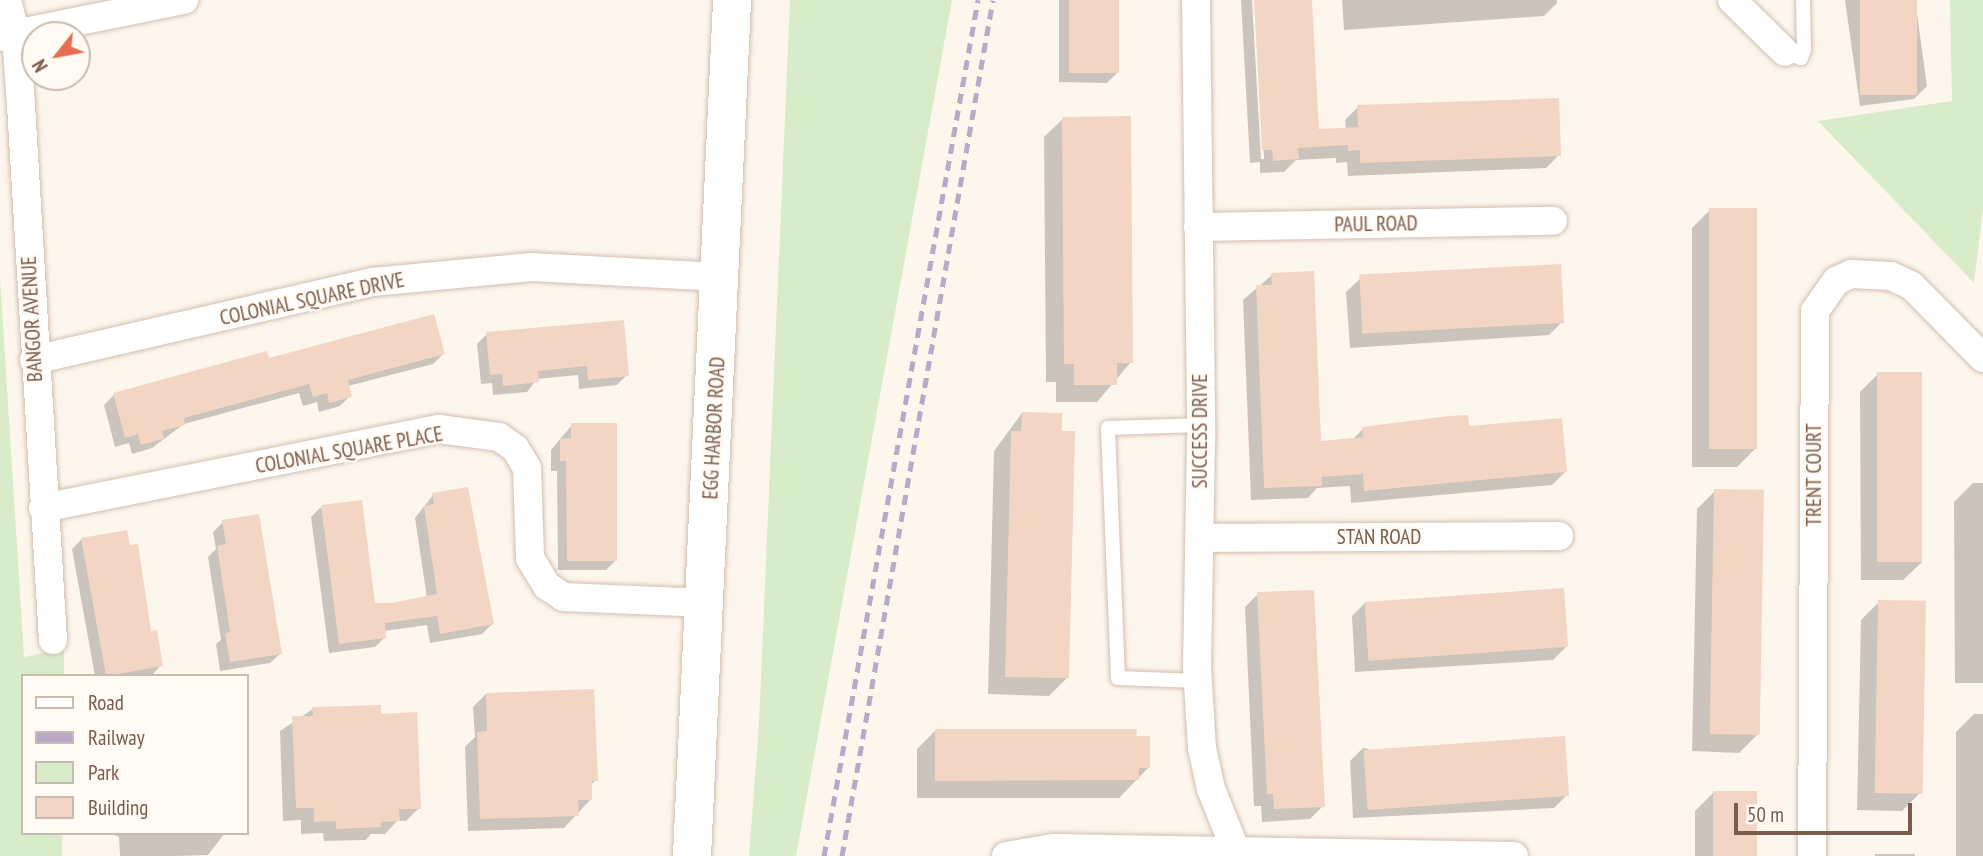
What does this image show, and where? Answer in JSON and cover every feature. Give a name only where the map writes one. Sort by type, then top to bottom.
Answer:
[{"type":"street","name":"BANGOR AVENUE","points":[[7,0],[53,640]]},
{"type":"street","points":[[8,36],[184,0]]},
{"type":"street","name":"EGG HARBOR ROAD","points":[[692,856],[706,603],[732,0]]},
{"type":"street","name":"SUCCESS DRIVE","points":[[1196,0],[1201,425],[1198,681],[1202,748],[1235,853]]},
{"type":"street","points":[[1732,0],[1786,52]]},
{"type":"street","name":"PAUL ROAD","points":[[1198,227],[1553,221]]},
{"type":"street","name":"COLONIAL SQUARE DRIVE","points":[[34,360],[373,282],[531,267],[721,277]]},
{"type":"street","name":"TRENT COURT","points":[[1812,856],[1815,311],[1843,277],[1869,273],[1891,276],[1912,286],[1983,358]]},
{"type":"street","name":"COLONIAL SQUARE PLACE","points":[[43,508],[439,429],[499,437],[515,448],[527,468],[530,558],[547,586],[564,597],[706,603]]},
{"type":"street","name":"STAN ROAD","points":[[1199,538],[1559,536]]},
{"type":"street","points":[[1006,856],[1054,848],[1514,856]]},
{"type":"lane","points":[[1786,52],[1801,58],[1804,50],[1803,0]]},
{"type":"lane","points":[[1198,681],[1118,678],[1108,428],[1201,425]]},
{"type":"green space","points":[[790,0],[952,0],[796,856],[749,856],[759,724]]},
{"type":"green space","points":[[1950,0],[1983,0],[1983,209],[1974,283],[1818,121],[1952,101]]},
{"type":"green space","points":[[0,277],[24,657],[64,648],[64,674],[21,674],[21,835],[62,835],[62,856],[0,856]]},
{"type":"building","points":[[1069,0],[1119,0],[1119,73],[1069,73]]},
{"type":"building","points":[[1254,0],[1312,0],[1319,129],[1358,127],[1357,105],[1559,98],[1561,156],[1360,163],[1360,150],[1348,151],[1348,145],[1298,148],[1299,159],[1273,161],[1272,150],[1262,150]]},
{"type":"building","points":[[1860,0],[1917,0],[1917,95],[1860,95]]},
{"type":"building","points":[[1131,116],[1133,363],[1117,363],[1117,385],[1074,385],[1074,364],[1064,364],[1062,117]]},
{"type":"building","points":[[1709,208],[1757,208],[1757,449],[1709,449]]},
{"type":"building","points":[[1561,264],[1564,323],[1362,333],[1359,275]]},
{"type":"building","points":[[1314,271],[1321,441],[1363,437],[1362,427],[1449,416],[1468,415],[1469,426],[1562,418],[1567,472],[1364,491],[1363,474],[1322,477],[1322,486],[1264,488],[1256,285],[1272,285],[1271,273]]},
{"type":"building","points":[[434,314],[445,354],[348,380],[352,397],[329,403],[327,393],[313,397],[309,384],[184,418],[185,425],[162,431],[164,439],[141,445],[138,434],[125,438],[113,393],[267,351],[269,358]]},
{"type":"building","points":[[624,320],[629,376],[588,380],[587,366],[538,371],[539,382],[503,386],[502,374],[490,375],[486,332]]},
{"type":"building","points":[[1877,372],[1922,372],[1922,562],[1877,562]]},
{"type":"building","points":[[1022,412],[1062,413],[1062,431],[1075,431],[1069,678],[1005,677],[1011,431],[1021,431]]},
{"type":"building","points":[[571,423],[617,423],[617,561],[567,561],[566,461],[560,461],[560,439],[571,438]]},
{"type":"building","points":[[468,487],[494,624],[440,634],[437,616],[385,623],[386,638],[339,644],[321,505],[362,500],[375,603],[392,603],[437,594],[424,506],[434,504],[432,493]]},
{"type":"building","points":[[1714,489],[1764,490],[1760,735],[1710,734]]},
{"type":"building","points":[[259,514],[282,654],[230,662],[225,633],[230,632],[217,546],[226,544],[222,520]]},
{"type":"building","points":[[127,530],[130,545],[138,544],[151,631],[157,630],[163,666],[106,674],[81,538]]},
{"type":"building","points":[[1564,588],[1568,647],[1369,661],[1364,602]]},
{"type":"building","points":[[1314,590],[1325,807],[1274,809],[1273,794],[1267,794],[1257,592]]},
{"type":"building","points":[[1878,600],[1926,601],[1923,794],[1875,793]]},
{"type":"building","points":[[594,689],[598,781],[592,781],[592,800],[578,800],[579,816],[480,819],[477,732],[487,731],[486,693]]},
{"type":"building","points":[[381,705],[381,714],[417,712],[421,809],[399,809],[400,821],[381,822],[381,827],[336,829],[336,821],[314,822],[314,808],[296,808],[292,716],[313,716],[312,707]]},
{"type":"building","points":[[935,729],[1137,729],[1136,736],[1150,736],[1150,768],[1139,768],[1139,780],[935,781]]},
{"type":"building","points":[[1565,736],[1569,796],[1368,810],[1363,750]]},
{"type":"building","points":[[1713,791],[1757,791],[1757,856],[1713,856]]},
{"type":"railway","points":[[824,856],[978,0]]},
{"type":"railway","points":[[842,856],[993,0]]}]
